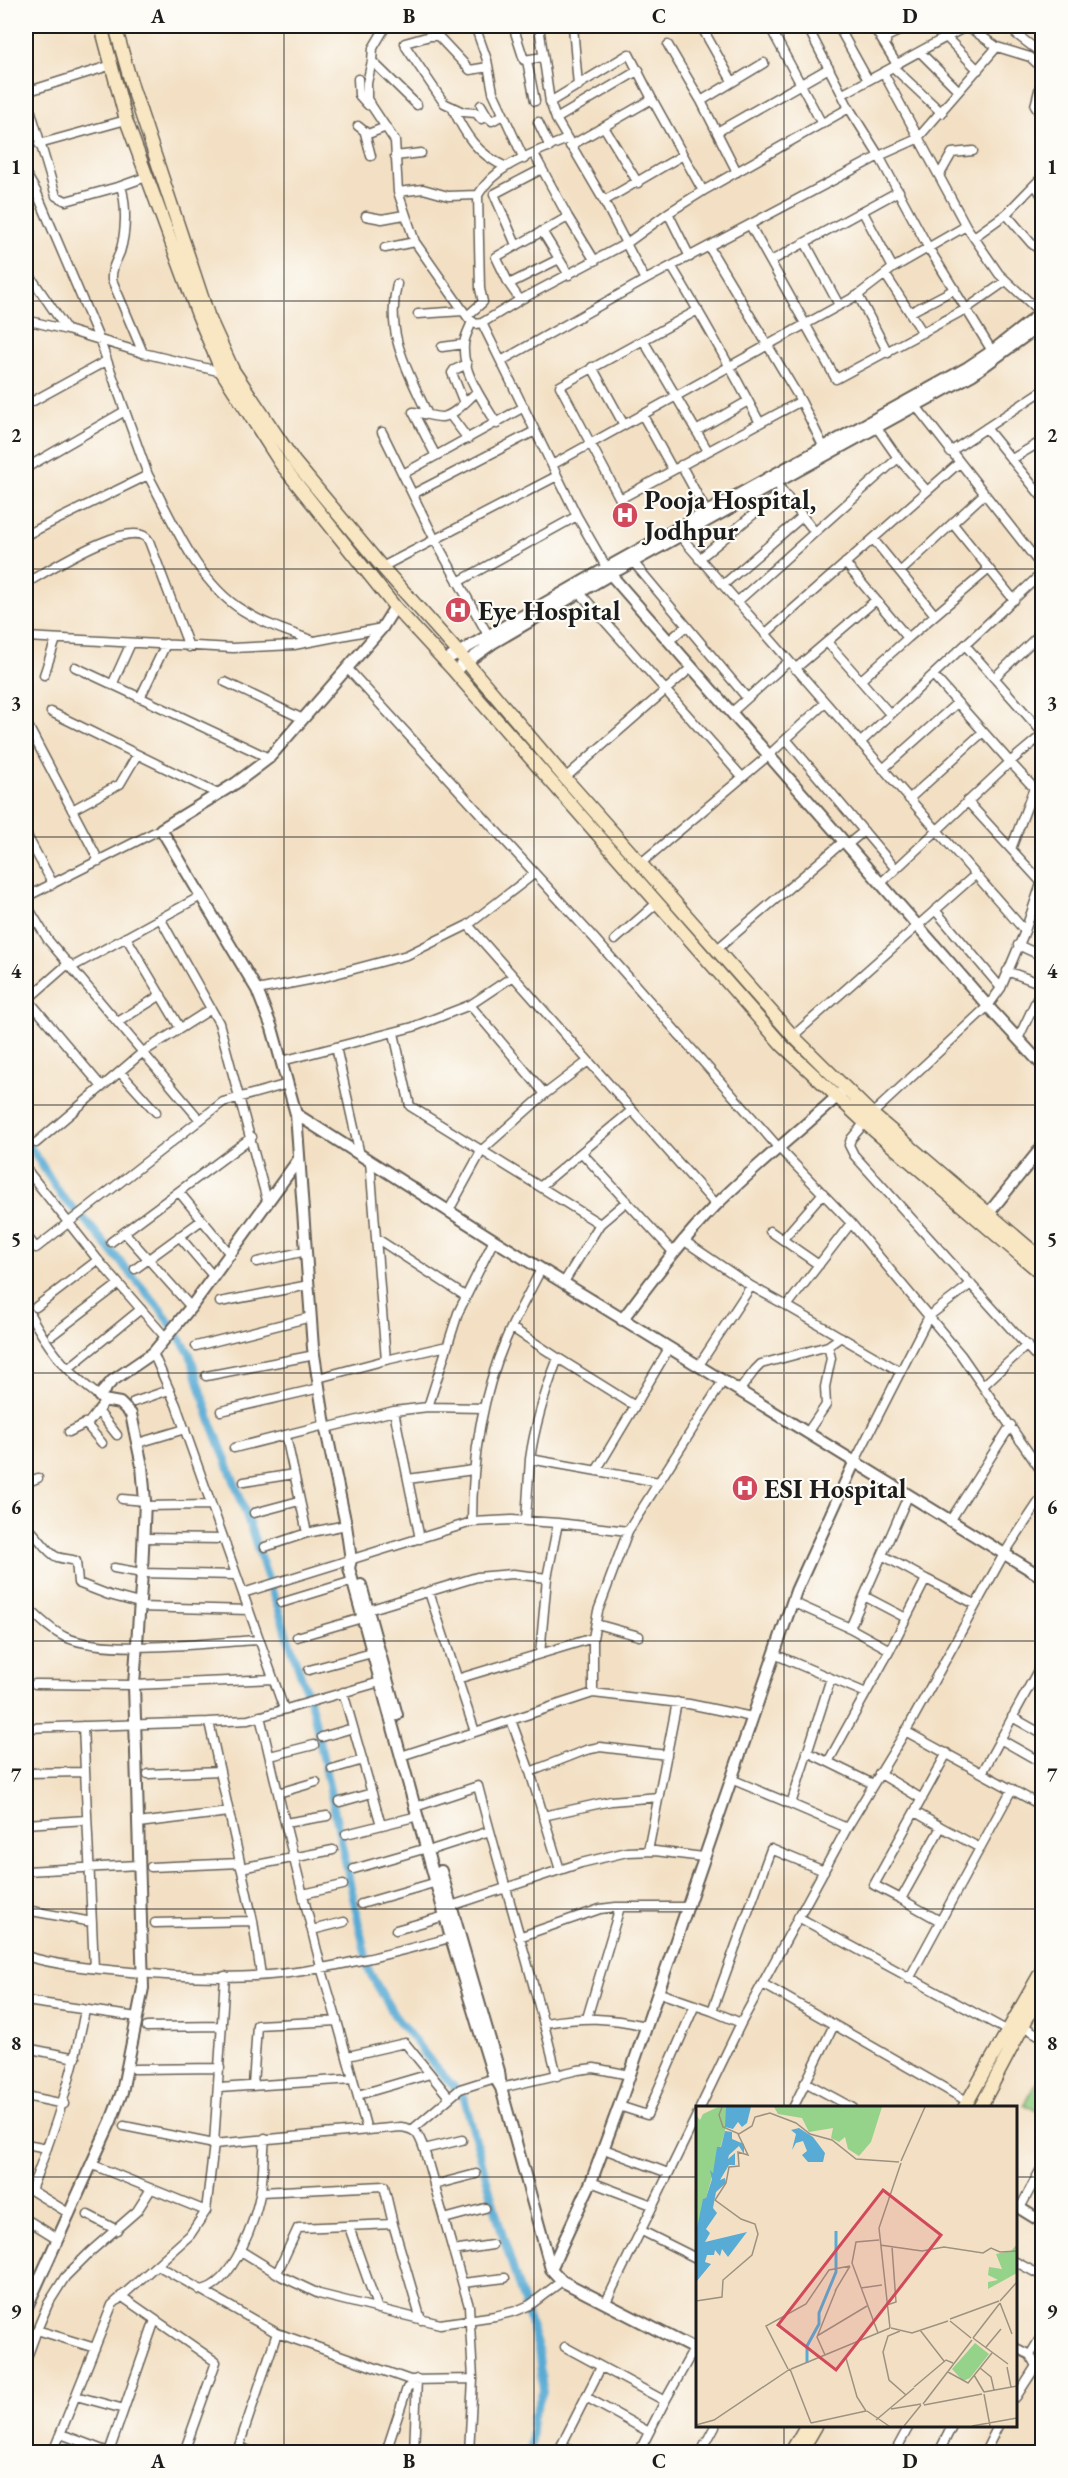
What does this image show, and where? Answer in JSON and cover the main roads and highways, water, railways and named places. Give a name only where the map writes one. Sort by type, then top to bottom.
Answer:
[{"type":"main road","points":[[101,26],[126,120],[181,275],[222,372],[281,464],[395,607],[454,671],[783,1046],[841,1093],[1042,1274]]},
{"type":"main road","points":[[115,26],[180,236],[208,315],[233,370],[294,461],[382,567],[841,1093]]},
{"type":"main road","points":[[869,1118],[1042,1259]]},
{"type":"main road","points":[[966,2104],[1042,1970]]},
{"type":"main road","points":[[981,2106],[1042,1990]]},
{"type":"main road","points":[[792,2452],[805,2427]]},
{"type":"main road","points":[[801,2452],[815,2427]]},
{"type":"waterway","points":[[26,1140],[62,1197],[86,1221],[162,1311],[190,1354],[210,1419],[239,1494],[313,1711],[369,1971],[394,2015],[464,2098],[501,2230],[538,2348],[543,2391],[533,2418],[530,2452]]},
{"type":"place","name":"Pooja Hospital, Jodhpur","points":[[625,515]]},
{"type":"place","name":"Eye Hospital","points":[[458,610]]},
{"type":"place","name":"ESI Hospital","points":[[745,1488]]}]
